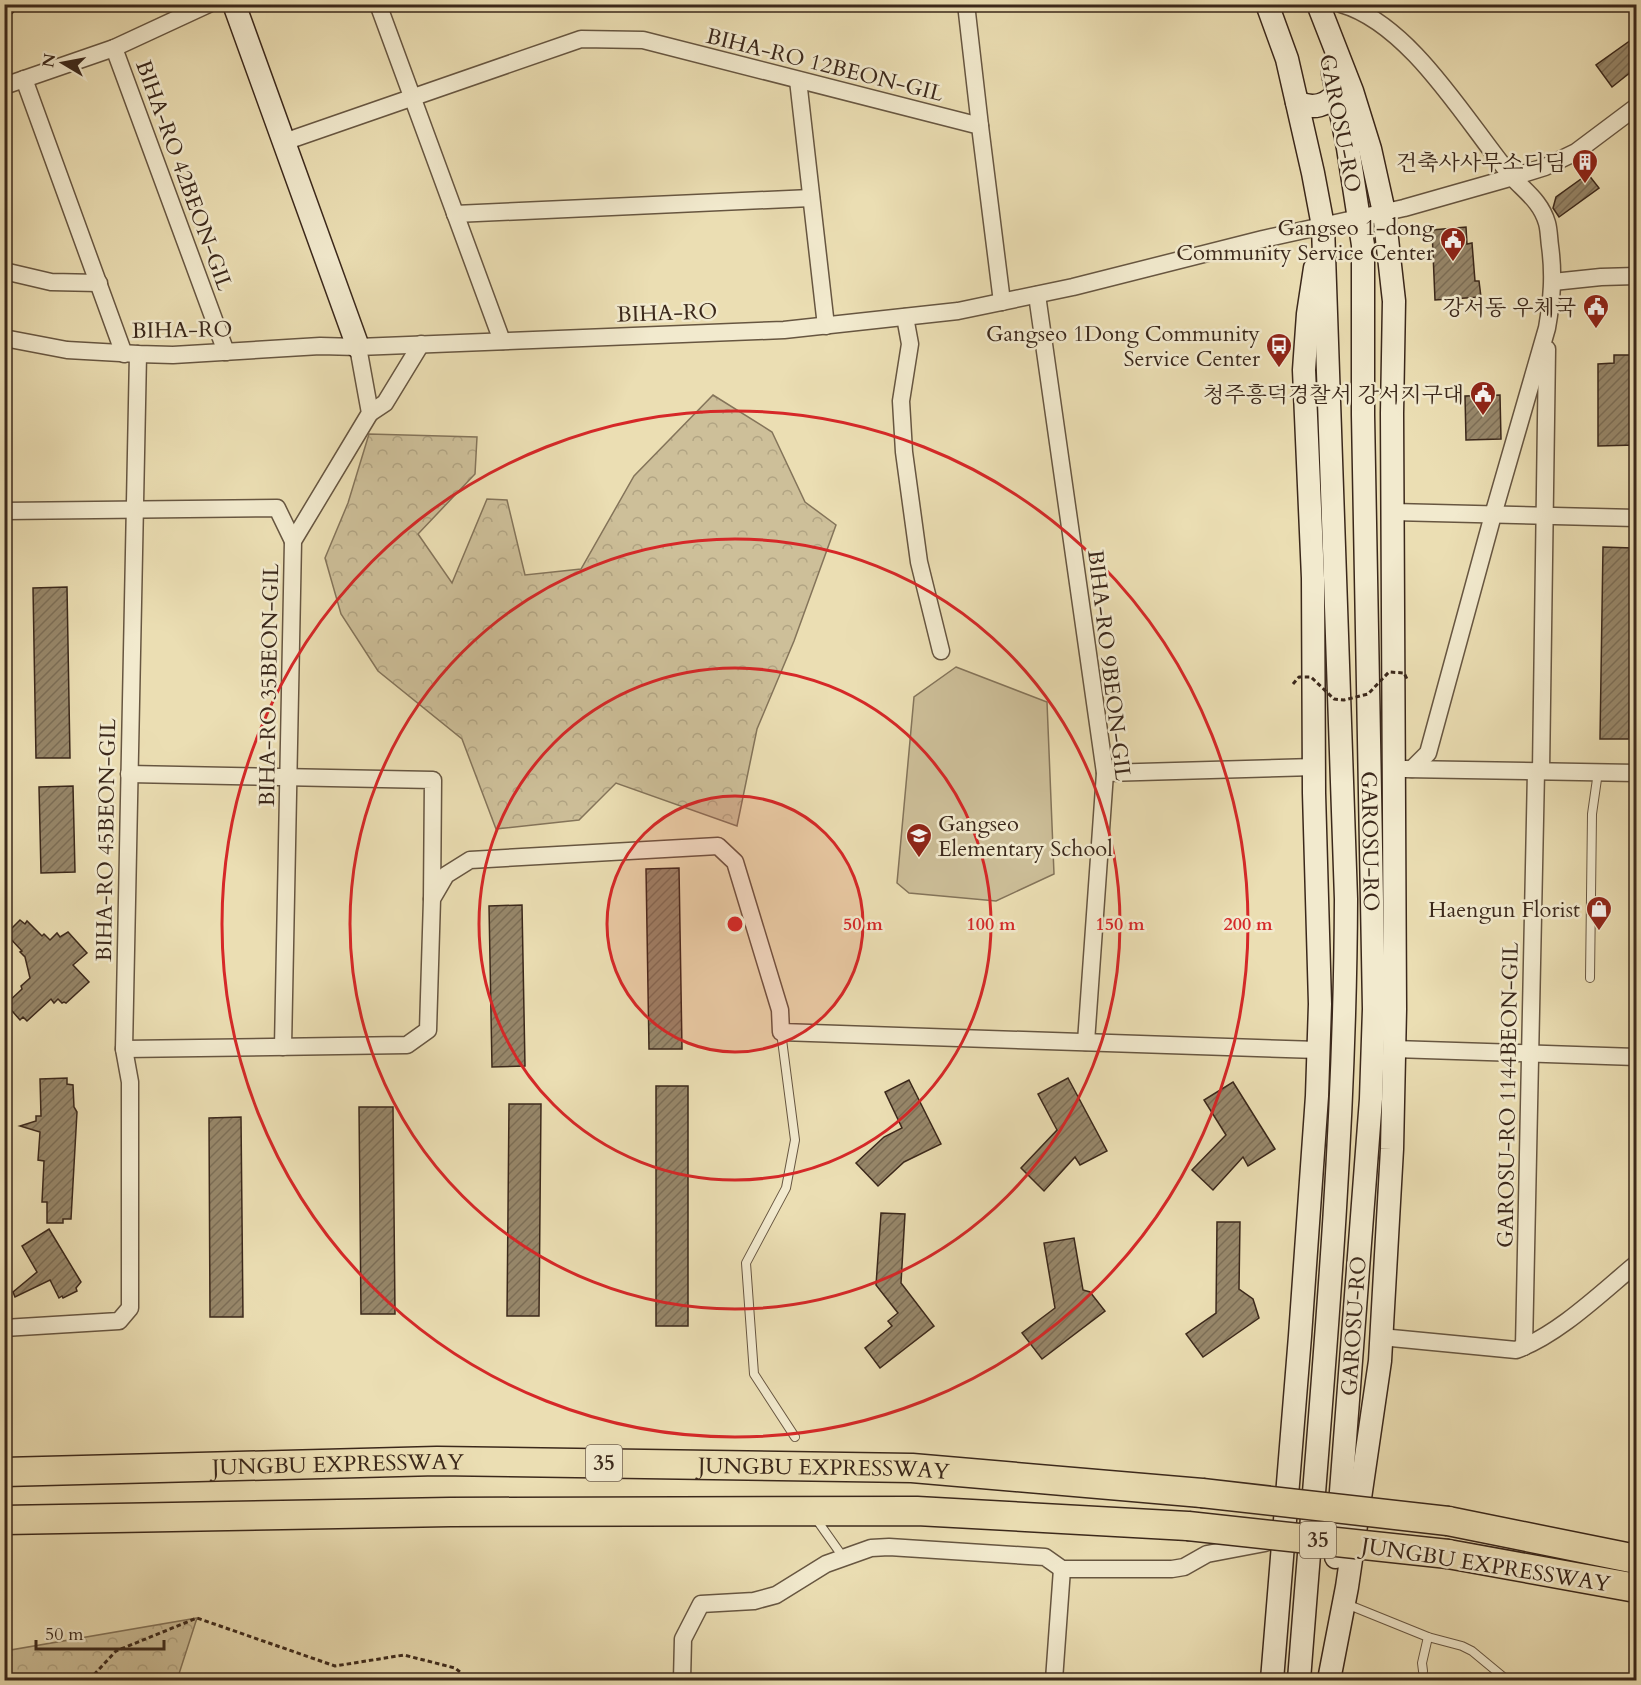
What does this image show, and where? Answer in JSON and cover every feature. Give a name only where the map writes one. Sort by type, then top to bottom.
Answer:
[{"type":"highway","name":"JUNGBU EXPRESSWAY","points":[[4,1472],[438,1461],[924,1468],[1202,1493],[1448,1521],[1636,1559]]},
{"type":"highway","name":"JUNGBU EXPRESSWAY","points":[[4,1520],[450,1512],[917,1511],[1188,1526],[1448,1554],[1636,1588]]},
{"type":"main road","points":[[234,4],[358,347]]},
{"type":"main road","name":"GAROSU-RO","points":[[1267,4],[1287,59],[1323,225],[1346,899],[1345,1009],[1327,1313],[1299,1680]]},
{"type":"main road","points":[[1317,4],[1371,149],[1384,212],[1394,301],[1393,512],[1403,769],[1392,1149],[1380,1361],[1344,1603],[1328,1680]]},
{"type":"main road","name":"GAROSU-RO","points":[[1317,4],[1338,92],[1363,245],[1363,415],[1374,1009],[1371,1099],[1328,1680]]},
{"type":"main road","points":[[1297,102],[1315,107],[1324,105],[1338,92]]},
{"type":"main road","name":"GAROSU-RO","points":[[1272,1680],[1310,1193],[1318,1050],[1313,578],[1304,370],[1308,314],[1323,225]]},
{"type":"street","points":[[4,86],[114,48],[208,4]]},
{"type":"street","points":[[378,4],[502,341]]},
{"type":"street","points":[[966,4],[1002,302]]},
{"type":"street","points":[[1341,4],[1371,17],[1404,45],[1448,91],[1513,177],[1537,201],[1547,223],[1553,282],[1547,328],[1428,753],[1403,769]]},
{"type":"street","name":"BIHA-RO 12BEON-GIL","points":[[284,142],[581,39],[644,40],[980,126]]},
{"type":"street","name":"BIHA-RO 42BEON-GIL","points":[[114,48],[226,352]]},
{"type":"street","points":[[24,79],[99,283],[131,354]]},
{"type":"street","points":[[798,80],[826,326]]},
{"type":"street","name":"BIHA-RO","points":[[4,338],[67,350],[131,354],[226,352],[320,346],[358,347],[784,330],[958,311],[1037,295],[1323,225],[1404,208],[1513,177],[1545,167],[1576,152],[1636,107]]},
{"type":"street","points":[[455,214],[812,198]]},
{"type":"street","points":[[4,271],[51,282],[99,283]]},
{"type":"street","points":[[1553,282],[1636,276]]},
{"type":"street","name":"BIHA-RO 9BEON-GIL","points":[[1037,295],[1105,773],[1086,1042]]},
{"type":"street","points":[[905,317],[910,344],[901,401],[904,452],[919,562],[941,651]]},
{"type":"street","name":"GAROSU-RO 1144BEON-GIL","points":[[1524,1347],[1547,328]]},
{"type":"street","name":"BIHA-RO 35BEON-GIL","points":[[284,1047],[293,541],[370,413],[385,403],[421,344]]},
{"type":"street","points":[[358,347],[370,413]]},
{"type":"street","name":"BIHA-RO 45BEON-GIL","points":[[4,1328],[119,1321],[130,1308],[130,1082],[124,1049],[134,511],[131,354]]},
{"type":"street","points":[[4,511],[277,508],[293,541]]},
{"type":"street","points":[[1393,512],[1636,518]]},
{"type":"street","points":[[1105,773],[1314,767]]},
{"type":"street","points":[[1341,768],[1636,773]]},
{"type":"street","points":[[124,1049],[407,1045],[428,1030],[432,900],[433,780],[129,774]]},
{"type":"street","points":[[432,900],[446,875],[470,860],[718,846],[735,862],[780,1010],[781,1032],[1318,1050]]},
{"type":"street","points":[[1394,1049],[1636,1057]]},
{"type":"street","points":[[1381,1337],[1515,1350],[1551,1332],[1636,1264]]},
{"type":"street","points":[[682,1680],[683,1640],[701,1604],[754,1601],[776,1595],[826,1564],[871,1548],[889,1547],[1045,1557],[1062,1569],[1172,1569],[1184,1567],[1207,1554],[1284,1540]]},
{"type":"street","points":[[1054,1680],[1062,1569]]},
{"type":"lane","points":[[1590,978],[1592,814],[1598,772]]},
{"type":"lane","points":[[781,1032],[795,1140],[786,1188],[746,1263],[754,1374],[795,1437]]},
{"type":"lane","points":[[819,1523],[843,1557]]},
{"type":"lane","points":[[1344,1603],[1428,1637],[1462,1646],[1472,1651],[1507,1680]]},
{"type":"lane","points":[[1423,1671],[1422,1663],[1428,1637]]},
{"type":"path","points":[[1293,684],[1299,677],[1311,676],[1334,699],[1344,700],[1368,693],[1389,672],[1404,674],[1408,681]]},
{"type":"path","points":[[89,1680],[116,1651],[197,1618],[335,1666],[404,1655],[455,1668],[470,1680]]},
{"type":"green space","points":[[713,395],[772,432],[805,502],[836,525],[794,641],[757,729],[737,826],[616,783],[579,820],[496,829],[462,739],[378,671],[341,614],[325,558],[348,503],[369,434],[477,437],[475,474],[418,534],[452,583],[487,499],[507,500],[525,575],[581,569],[634,476]]},
{"type":"green space","points":[[956,667],[1047,702],[1054,874],[996,901],[909,893],[897,883],[914,697]]},
{"type":"green space","points":[[197,1618],[177,1680],[5,1680],[5,1651]]},
{"type":"building","points":[[1631,40],[1636,47],[1636,68],[1612,87],[1596,65]]},
{"type":"building","name":"건축사사무소디딤","points":[[1588,174],[1599,188],[1559,217],[1553,208],[1556,197]]},
{"type":"building","name":"Gangseo 1-dong Community Service Center","points":[[1466,227],[1467,244],[1472,243],[1475,281],[1479,281],[1481,297],[1435,300],[1432,230]]},
{"type":"building","points":[[1614,355],[1636,355],[1636,445],[1598,446],[1598,364],[1614,363]]},
{"type":"building","name":"청주흥덕경찰서 강서지구대","points":[[1500,395],[1501,439],[1466,440],[1465,396]]},
{"type":"building","points":[[1603,547],[1632,548],[1629,739],[1600,739]]},
{"type":"building","points":[[67,587],[70,758],[36,758],[33,588]]},
{"type":"building","points":[[73,786],[75,872],[41,873],[39,787]]},
{"type":"building","points":[[679,868],[682,1049],[649,1049],[646,869]]},
{"type":"building","points":[[522,905],[525,1066],[492,1067],[489,906]]},
{"type":"building","points":[[20,920],[25,924],[27,921],[42,936],[44,934],[50,940],[57,933],[60,937],[68,932],[87,953],[73,965],[89,982],[66,1003],[58,999],[54,1003],[51,999],[27,1021],[23,1017],[20,1020],[6,1004],[30,978],[25,957],[20,952],[22,951],[6,934]]},
{"type":"building","points":[[67,1078],[67,1084],[73,1085],[74,1107],[77,1112],[71,1219],[63,1219],[63,1223],[47,1223],[47,1202],[42,1202],[44,1161],[38,1160],[40,1132],[20,1126],[36,1121],[36,1116],[41,1116],[40,1079]]},
{"type":"building","points":[[1068,1078],[1107,1151],[1080,1165],[1075,1157],[1044,1191],[1021,1168],[1057,1130],[1038,1094]]},
{"type":"building","points":[[909,1080],[941,1144],[904,1162],[878,1186],[856,1163],[884,1137],[902,1128],[885,1092]]},
{"type":"building","points":[[1233,1082],[1275,1149],[1248,1166],[1243,1157],[1213,1190],[1192,1170],[1226,1135],[1204,1100]]},
{"type":"building","points":[[656,1086],[688,1086],[688,1326],[656,1326]]},
{"type":"building","points":[[509,1104],[541,1104],[539,1316],[507,1316]]},
{"type":"building","points":[[359,1107],[393,1107],[395,1314],[361,1314]]},
{"type":"building","points":[[241,1117],[243,1317],[210,1317],[209,1118]]},
{"type":"building","points":[[881,1213],[905,1214],[901,1283],[934,1326],[880,1368],[865,1348],[892,1326],[888,1321],[898,1313],[876,1285]]},
{"type":"building","points":[[1217,1222],[1240,1222],[1239,1289],[1253,1299],[1259,1318],[1203,1357],[1186,1334],[1216,1313]]},
{"type":"building","points":[[49,1229],[81,1282],[76,1288],[77,1291],[59,1298],[50,1280],[15,1297],[13,1292],[37,1272],[22,1246]]},
{"type":"building","points":[[1074,1238],[1083,1290],[1090,1292],[1105,1311],[1042,1359],[1022,1333],[1055,1308],[1044,1243]]},
{"type":"place","name":"건축사사무소디딤","points":[[1585,185]]},
{"type":"place","name":"Gangseo 1-dong Community Service Center","points":[[1453,263]]},
{"type":"place","name":"강서동 우체국","points":[[1596,330]]},
{"type":"place","name":"Gangseo 1Dong Community Service Center","points":[[1279,369]]},
{"type":"place","name":"청주흥덕경찰서 강서지구대","points":[[1483,417]]},
{"type":"place","name":"Gangseo Elementary School","points":[[919,859]]},
{"type":"place","name":"Haengun Florist","points":[[1599,932]]}]
